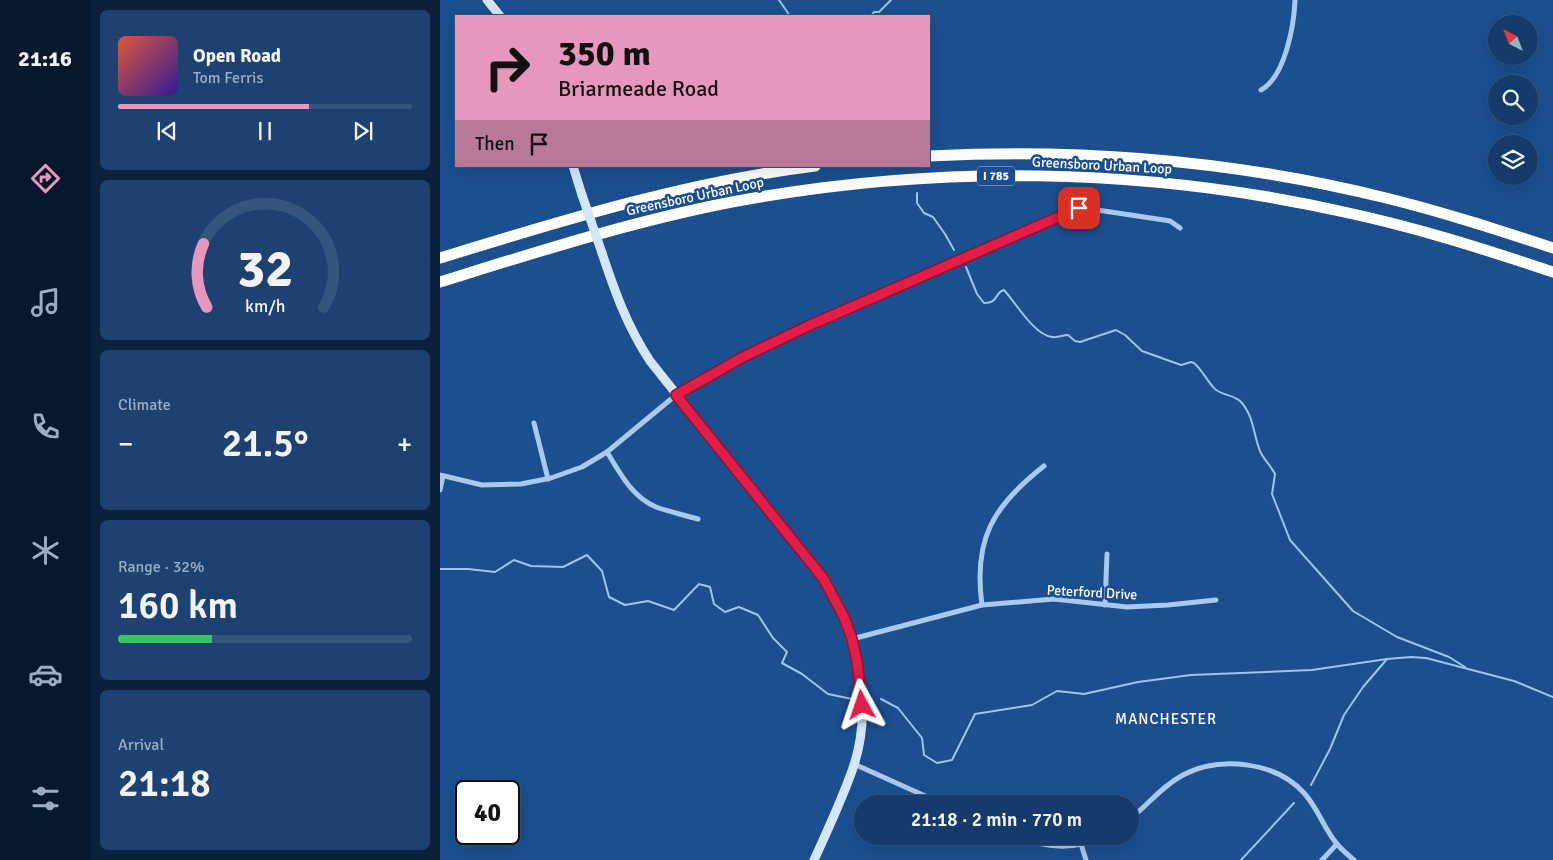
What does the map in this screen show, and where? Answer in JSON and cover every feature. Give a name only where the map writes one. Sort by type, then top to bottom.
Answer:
[{"type":"highway","name":"Greensboro Urban Loop","points":[[930,156],[1000,153],[1078,154],[1155,160],[1242,170],[1386,198],[1461,218],[1553,248]]},
{"type":"highway","name":"Greensboro Urban Loop","points":[[440,258],[652,196],[728,180],[809,167]]},
{"type":"highway","name":"Greensboro Urban Loop","points":[[440,282],[620,228],[732,202],[846,185],[1000,176],[1115,179],[1191,186],[1267,197],[1343,211],[1399,225],[1454,240],[1553,272]]},
{"type":"street","points":[[487,0],[499,15]]},
{"type":"street","points":[[1261,90],[1269,85],[1279,68],[1291,31],[1295,0]]},
{"type":"street","points":[[573,167],[616,295],[632,331],[650,361],[676,395],[823,578],[844,617],[852,639],[862,705],[858,744],[854,764],[837,810],[814,860]]},
{"type":"street","points":[[440,490],[442,476],[482,485],[521,484],[582,467],[607,452],[676,395],[743,357],[801,329],[1075,210],[1084,208],[1164,220],[1180,228]]},
{"type":"street","points":[[534,423],[548,478]]},
{"type":"street","points":[[607,452],[623,477],[644,500],[656,507],[698,519]]},
{"type":"street","points":[[982,605],[979,566],[984,541],[991,523],[1015,490],[1044,466]]},
{"type":"street","points":[[1105,605],[1107,554]]},
{"type":"street","name":"Peterford Drive","points":[[852,639],[982,605],[1054,599],[1105,605],[1135,606],[1216,600]]},
{"type":"street","points":[[854,764],[923,795]]},
{"type":"street","points":[[1139,811],[1163,789],[1182,776],[1200,768],[1218,764],[1254,766],[1269,770],[1303,792],[1337,844],[1354,860]]},
{"type":"street","points":[[1322,860],[1337,844]]},
{"type":"street","points":[[1041,845],[1077,845]]},
{"type":"street","points":[[1082,845],[1086,860]]},
{"type":"waterway","points":[[779,0],[789,15]]},
{"type":"waterway","points":[[872,15],[874,12],[879,12],[891,0]]},
{"type":"waterway","points":[[917,193],[917,203],[924,213],[933,217],[954,250]]},
{"type":"waterway","points":[[966,267],[977,294],[984,303],[992,302],[1004,290],[1032,325],[1045,335],[1054,337],[1068,335],[1075,341],[1080,342],[1116,330],[1125,335],[1142,351],[1181,365],[1194,363],[1216,390],[1234,397],[1245,406],[1251,418],[1260,451],[1275,474],[1272,494],[1290,540],[1353,611],[1397,637],[1449,657],[1465,667]]},
{"type":"waterway","points":[[440,569],[468,569],[495,572],[514,560],[531,566],[563,567],[587,555],[602,571],[609,597],[625,605],[648,601],[674,610],[699,584],[710,587],[714,604],[725,612],[739,607],[758,615],[773,638],[787,652],[782,663],[802,674],[828,694],[852,699]]},
{"type":"waterway","points":[[881,699],[898,708],[922,738],[924,755],[937,763],[952,760],[975,714],[1032,705],[1057,691],[1084,694],[1138,682],[1191,675],[1312,670],[1411,657],[1426,658],[1514,681],[1553,697]]},
{"type":"waterway","points":[[1311,785],[1330,749],[1344,715],[1363,687],[1387,659]]},
{"type":"waterway","points":[[1241,860],[1294,803]]},
{"type":"district","name":"MANCHESTER","points":[[1166,719]]},
{"type":"route","points":[[862,705],[857,661],[852,639],[844,617],[823,578],[676,395],[743,357],[808,326],[1079,208]]}]
